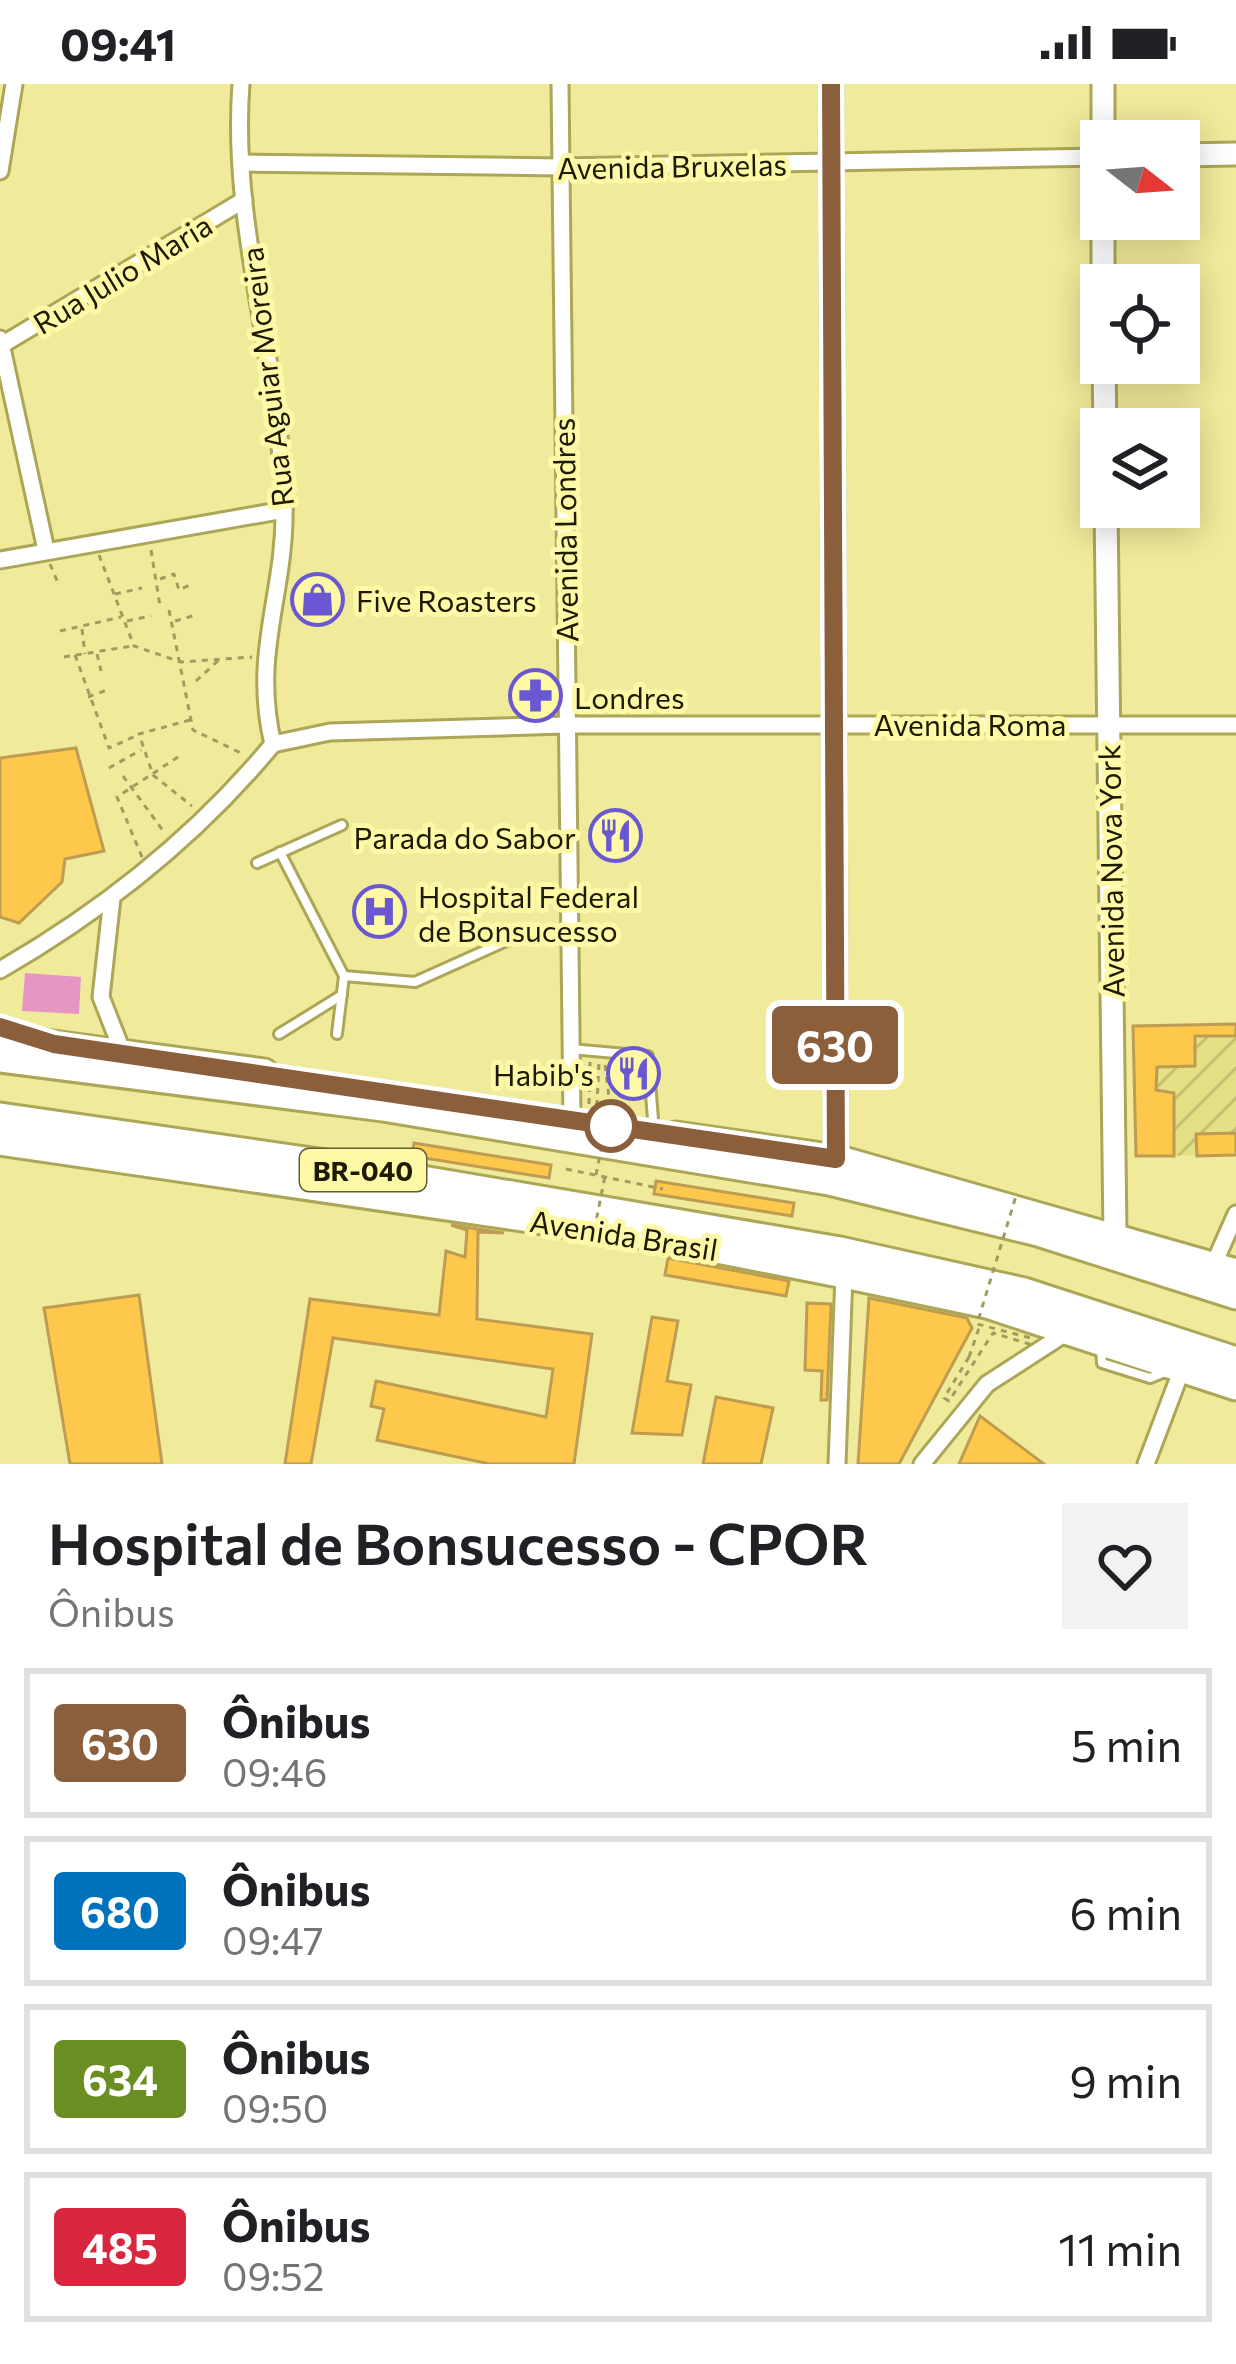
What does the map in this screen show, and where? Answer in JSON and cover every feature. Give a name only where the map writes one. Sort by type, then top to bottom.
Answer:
[{"type":"highway","points":[[0,1027],[54,1044]]},
{"type":"highway","points":[[0,1038],[836,1159],[1115,1235],[1228,1273]]},
{"type":"highway","name":"BR-040","points":[[0,1058],[383,1107],[829,1181],[1038,1232],[1236,1295]]},
{"type":"highway","name":"Avenida Brasil","points":[[0,1117],[340,1166],[839,1251],[1024,1292],[1236,1364]]},
{"type":"highway","name":"Avenida Brasil","points":[[0,1141],[646,1235],[844,1274],[982,1314],[1070,1330],[1236,1386]]},
{"type":"highway","points":[[1070,1330],[1236,1364]]},
{"type":"main road","points":[[831,84],[836,1159]]},
{"type":"main road","points":[[1103,84],[1103,120]]},
{"type":"main road","points":[[1200,155],[1236,154]]},
{"type":"main road","name":"Avenida Nova York","points":[[1106,528],[1115,1235]]},
{"type":"street","points":[[0,171],[14,84]]},
{"type":"street","name":"Rua Aguiar Moreira","points":[[241,84],[244,200],[271,371],[284,511],[262,698],[273,744]]},
{"type":"street","name":"Avenida Londres","points":[[560,84],[572,1119]]},
{"type":"street","name":"Avenida Bruxelas","points":[[242,163],[561,167],[1080,157]]},
{"type":"street","name":"Rua Julio Maria","points":[[1,346],[244,200]]},
{"type":"street","points":[[0,336],[48,557]]},
{"type":"street","points":[[0,560],[48,557],[147,530],[284,511]]},
{"type":"street","name":"Avenida Roma","points":[[273,744],[330,732],[566,724],[1236,725]]},
{"type":"street","points":[[0,970],[112,898],[148,869],[206,817],[273,744]]},
{"type":"street","points":[[112,898],[101,998],[123,1053]]},
{"type":"street","points":[[1228,1273],[1236,1214]]},
{"type":"street","points":[[840,1462],[844,1274]]},
{"type":"street","points":[[922,1464],[987,1384],[1070,1330]]},
{"type":"street","points":[[1146,1464],[1180,1368]]},
{"type":"lane","points":[[257,863],[341,825]]},
{"type":"lane","points":[[280,853],[344,976],[337,1034]]},
{"type":"lane","points":[[344,976],[415,982],[513,938],[569,935]]},
{"type":"lane","points":[[279,1034],[343,994]]},
{"type":"lane","points":[[571,1054],[648,1056],[654,1132]]},
{"type":"path","points":[[147,530],[160,606]]},
{"type":"path","points":[[95,542],[111,595],[134,646]]},
{"type":"path","points":[[48,557],[58,583]]},
{"type":"path","points":[[159,580],[174,574],[179,590],[192,584]]},
{"type":"path","points":[[111,595],[142,588]]},
{"type":"path","points":[[169,610],[193,730],[259,761]]},
{"type":"path","points":[[172,622],[196,615]]},
{"type":"path","points":[[60,631],[151,616]]},
{"type":"path","points":[[82,628],[85,654]]},
{"type":"path","points":[[64,657],[134,646],[181,662],[266,657]]},
{"type":"path","points":[[96,652],[101,670]]},
{"type":"path","points":[[75,655],[109,748],[191,720]]},
{"type":"path","points":[[196,681],[223,657]]},
{"type":"path","points":[[88,697],[107,690]]},
{"type":"path","points":[[139,734],[153,775],[206,817]]},
{"type":"path","points":[[109,768],[142,749]]},
{"type":"path","points":[[148,869],[117,796],[178,757]]},
{"type":"path","points":[[123,776],[174,846]]},
{"type":"path","points":[[571,1054],[590,1060],[589,1104],[597,1104],[599,1058],[604,1058],[610,1105],[592,1174]]},
{"type":"path","points":[[566,1169],[663,1189]]},
{"type":"path","points":[[592,1242],[605,1176]]},
{"type":"path","points":[[982,1314],[1031,1338],[1029,1344],[993,1334],[949,1401],[944,1398],[969,1358],[1016,1196]]},
{"type":"shaded area","points":[[25,973],[81,977],[79,1014],[22,1011]]},
{"type":"shaded area","points":[[1236,1024],[1236,1155],[1136,1156],[1133,1026]]},
{"type":"building","points":[[76,748],[104,851],[65,859],[62,882],[19,923],[0,917],[0,758]]},
{"type":"building","points":[[1236,1024],[1236,1036],[1195,1036],[1195,1066],[1157,1067],[1156,1090],[1174,1093],[1174,1156],[1136,1156],[1133,1026]]},
{"type":"building","points":[[1236,1133],[1236,1155],[1197,1156],[1196,1134]]},
{"type":"building","points":[[414,1143],[551,1165],[549,1178],[412,1156]]},
{"type":"building","points":[[656,1181],[794,1203],[792,1216],[654,1194]]},
{"type":"building","points":[[451,1225],[504,1233],[478,1232],[477,1319],[592,1334],[574,1464],[490,1464],[377,1440],[384,1409],[371,1406],[376,1381],[546,1417],[553,1369],[333,1338],[311,1464],[285,1464],[310,1299],[439,1315],[446,1251],[465,1257],[467,1230]]},
{"type":"building","points":[[668,1258],[789,1281],[786,1296],[665,1275]]},
{"type":"building","points":[[139,1295],[162,1464],[70,1464],[44,1308]]},
{"type":"building","points":[[869,1298],[967,1318],[972,1328],[899,1464],[858,1464]]},
{"type":"building","points":[[807,1303],[831,1304],[827,1400],[821,1400],[822,1371],[805,1370]]},
{"type":"building","points":[[652,1317],[678,1321],[667,1381],[691,1385],[682,1435],[632,1433]]},
{"type":"building","points":[[716,1397],[773,1408],[761,1464],[703,1464]]},
{"type":"building","points":[[980,1416],[1044,1464],[959,1464]]},
{"type":"bus line","name":"630","points":[[0,1027],[54,1044],[836,1159],[831,84]]},
{"type":"place","name":"Five Roasters","points":[[317,599]]},
{"type":"place","name":"Londres","points":[[535,696]]},
{"type":"place","name":"Parada do Sabor","points":[[615,836]]},
{"type":"place","name":"Hospital Federal de Bonsucesso","points":[[379,912]]},
{"type":"place","name":"Habib's","points":[[633,1073]]}]
